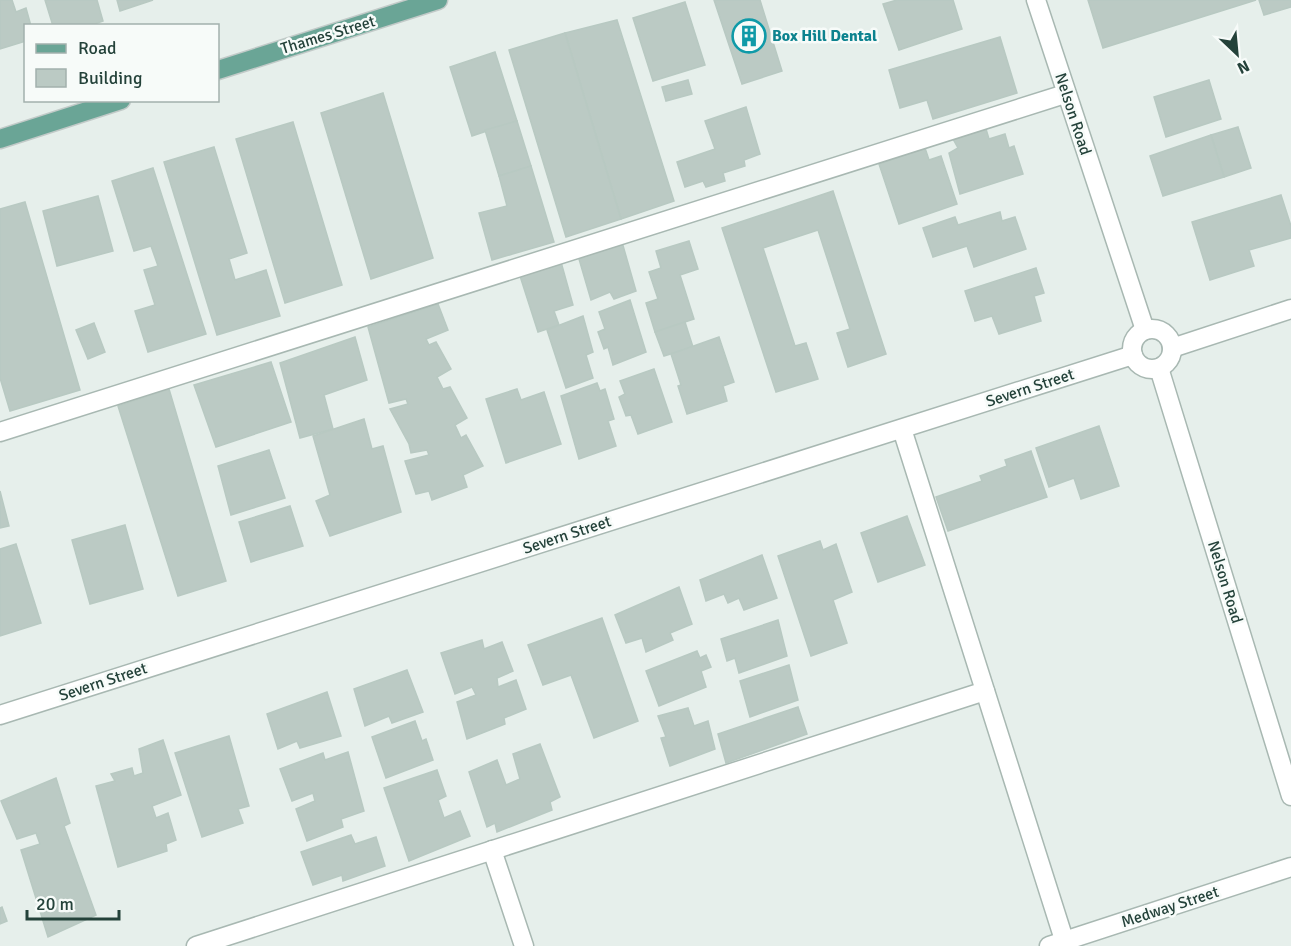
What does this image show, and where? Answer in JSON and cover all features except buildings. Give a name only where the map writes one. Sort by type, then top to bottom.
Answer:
[{"type":"main road","name":"Thames Street","points":[[219,70],[438,0]]},
{"type":"main road","points":[[0,139],[116,102]]},
{"type":"street","name":"Nelson Road","points":[[1036,0],[1065,94],[1145,330]]},
{"type":"street","points":[[0,432],[1065,94]]},
{"type":"street","points":[[1172,348],[1291,309]]},
{"type":"street","points":[[1145,330],[1163,332],[1171,341],[1169,360],[1159,368],[1147,369],[1136,361],[1133,355],[1132,350],[1136,338],[1145,330]]},
{"type":"street","name":"Severn Street","points":[[0,715],[1133,355]]},
{"type":"street","name":"Nelson Road","points":[[1159,368],[1291,796]]},
{"type":"street","points":[[902,429],[985,691],[1060,944]]},
{"type":"street","points":[[196,946],[985,691]]},
{"type":"street","points":[[492,850],[524,946]]},
{"type":"street","name":"Medway Street","points":[[1060,944],[1291,867]]},
{"type":"place","name":"Box Hill Dental","points":[[749,36]]}]
